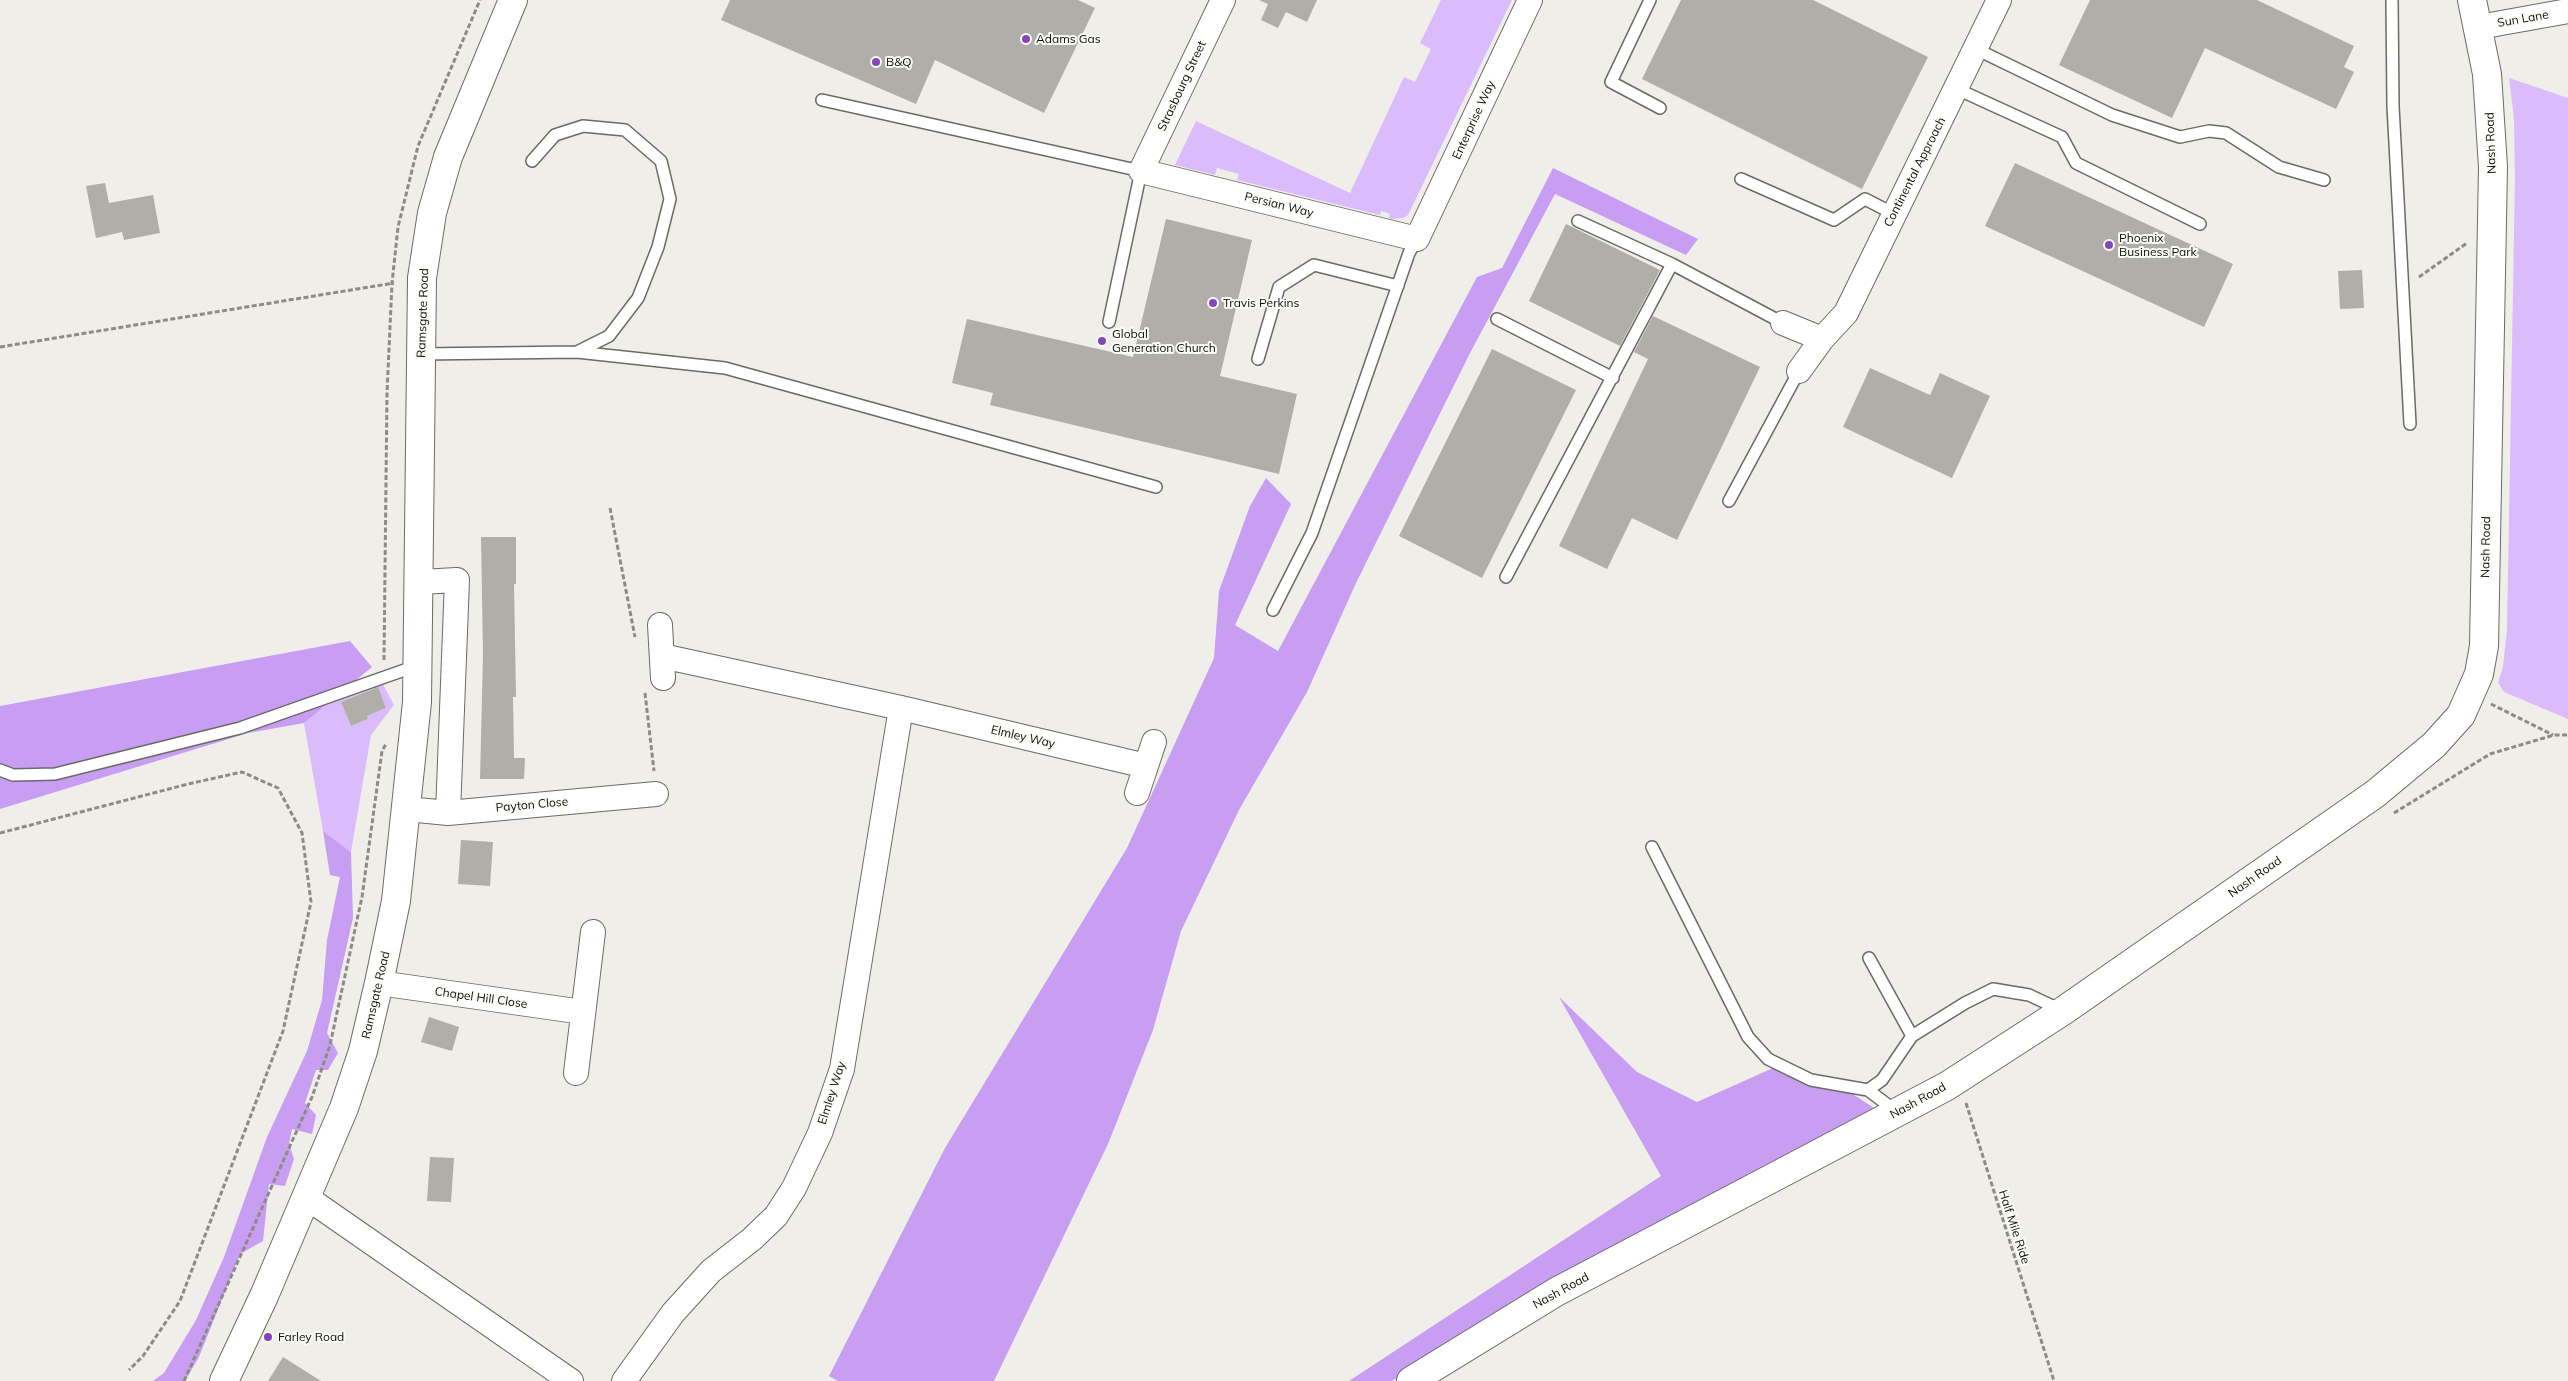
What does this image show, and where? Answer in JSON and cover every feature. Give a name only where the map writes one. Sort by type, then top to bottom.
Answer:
[{"type":"street","name":"Ramsgate Road","points":[[224,1381],[264,1296],[344,1108],[363,1050],[379,983],[396,901],[417,702],[420,582],[422,278],[432,213],[448,157],[513,0]]},
{"type":"street","name":"Strasbourg Street","points":[[1141,171],[1223,0]]},
{"type":"street","name":"Enterprise Way","points":[[1417,239],[1530,0]]},
{"type":"street","name":"Continental Approach","points":[[1799,371],[1822,338],[1846,313],[1999,0]]},
{"type":"street","name":"Nash Road","points":[[1411,1381],[1556,1292],[1947,1086],[2063,1011],[2375,794],[2448,732],[2461,715],[2472,694],[2479,674],[2484,646],[2492,225],[2492,121],[2479,27],[2472,0]]},
{"type":"street","name":"Sun Lane","points":[[2479,27],[2568,11]]},
{"type":"street","name":"Persian Way","points":[[1141,171],[1417,239]]},
{"type":"street","points":[[1783,323],[1822,338]]},
{"type":"street","points":[[420,582],[457,580],[448,813]]},
{"type":"street","name":"Elmley Way","points":[[660,624],[663,667],[901,708],[1146,766]]},
{"type":"street","name":"Elmley Way","points":[[624,1381],[673,1313],[711,1271],[752,1239],[776,1216],[794,1188],[820,1133],[842,1069],[901,708]]},
{"type":"street","points":[[1137,793],[1154,742]]},
{"type":"street","name":"Payton Close","points":[[407,809],[448,813],[656,794]]},
{"type":"street","points":[[576,1073],[593,932]]},
{"type":"street","name":"Chapel Hill Close","points":[[379,983],[583,1012]]},
{"type":"street","points":[[306,1197],[571,1381]]},
{"type":"lane","points":[[1650,0],[1611,82],[1660,108]]},
{"type":"lane","points":[[2392,0],[2393,106],[2410,424]]},
{"type":"lane","points":[[1976,49],[2112,115],[2180,137],[2209,131],[2226,134],[2279,167],[2324,180]]},
{"type":"lane","points":[[1957,89],[2062,137],[2076,163],[2200,224]]},
{"type":"lane","points":[[822,100],[1141,171],[1109,322]]},
{"type":"lane","points":[[532,161],[555,135],[583,126],[625,130],[661,161],[668,189],[670,198],[658,247],[638,298],[610,336],[577,352]]},
{"type":"lane","points":[[1741,179],[1834,220],[1864,199],[1894,214]]},
{"type":"lane","points":[[1578,222],[1672,264],[1783,323]]},
{"type":"lane","points":[[1273,610],[1312,533],[1409,253],[1417,239]]},
{"type":"lane","points":[[1506,577],[1672,264]]},
{"type":"lane","points":[[1258,359],[1279,286],[1314,265],[1398,286]]},
{"type":"lane","points":[[1497,319],[1613,378]]},
{"type":"lane","points":[[421,354],[577,352],[725,368],[1156,487]]},
{"type":"lane","points":[[1729,501],[1799,371]]},
{"type":"lane","points":[[0,770],[13,775],[55,774],[240,728],[418,666]]},
{"type":"lane","points":[[1652,847],[1748,1036],[1768,1059],[1811,1080],[1868,1090],[1898,1113]]},
{"type":"lane","points":[[1869,958],[1912,1036]]},
{"type":"lane","points":[[1868,1090],[1882,1080],[1912,1036],[1965,1003],[1993,989],[2030,995],[2063,1011]]},
{"type":"path","points":[[2403,288],[2492,225]]},
{"type":"path","points":[[0,347],[422,278]]},
{"type":"path","points":[[2472,694],[2554,735],[2568,735]]},
{"type":"path","points":[[0,833],[188,784],[242,772],[278,788],[302,833],[311,902],[283,1031],[180,1301],[143,1356],[129,1370]]},
{"type":"path","name":"Half Mile Ride","points":[[1947,1086],[1965,1099],[2054,1381]]},
{"type":"shaded area","points":[[1441,0],[1512,0],[1408,215],[1403,218],[1392,219],[1389,218],[1390,214],[1381,211],[1380,215],[1237,180],[1239,174],[1217,168],[1215,175],[1175,165],[1196,121],[1350,193],[1404,77],[1415,82],[1431,49],[1420,43]]},
{"type":"shaded area","points":[[2509,78],[2568,98],[2568,719],[2504,692],[2498,683],[2503,667],[2507,630],[2515,178],[2514,118]]},
{"type":"shaded area","points":[[1553,168],[1698,239],[1686,255],[1555,194],[1469,355],[1356,583],[1307,692],[1239,810],[1181,931],[1153,1030],[1108,1144],[994,1381],[838,1381],[829,1376],[945,1148],[1127,848],[1214,658],[1219,591],[1250,506],[1266,478],[1291,504],[1235,625],[1278,651],[1477,277],[1502,268]]},
{"type":"shaded area","points":[[350,641],[372,667],[304,723],[248,733],[0,809],[0,706]]},
{"type":"shaded area","points":[[378,675],[394,705],[371,735],[351,852],[323,831],[304,723],[320,706]],"holes":[[[377,687],[386,708],[367,716],[368,719],[351,726],[341,702]]]},
{"type":"shaded area","points":[[323,831],[351,852],[353,918],[327,1033],[338,1053],[328,1070],[316,1070],[305,1103],[316,1115],[312,1134],[292,1129],[289,1144],[294,1159],[285,1186],[269,1184],[263,1241],[240,1254],[199,1357],[185,1381],[153,1381],[164,1373],[196,1320],[224,1257],[267,1137],[307,1051],[322,1000],[327,940],[340,877],[330,875]]},
{"type":"shaded area","points":[[1559,997],[1637,1072],[1697,1102],[1773,1068],[1828,1078],[1874,1108],[1535,1289],[1392,1381],[1349,1381],[1661,1176]]},
{"type":"building","points":[[730,0],[1078,0],[1095,8],[1044,113],[935,60],[916,104],[721,20]]},
{"type":"building","points":[[1259,0],[1317,0],[1307,22],[1286,12],[1278,28],[1261,20],[1268,4]]},
{"type":"building","points":[[1681,0],[1813,0],[1928,57],[1862,189],[1642,79]]},
{"type":"building","points":[[2090,0],[2257,0],[2354,46],[2344,67],[2354,72],[2336,109],[2205,48],[2172,118],[2059,65]]},
{"type":"building","name":"Phoenix Business Park","points":[[2015,163],[2233,264],[2204,327],[1985,226]]},
{"type":"building","points":[[105,183],[109,203],[153,195],[160,233],[124,240],[122,232],[96,238],[86,186]]},
{"type":"building","points":[[1166,219],[1252,240],[1220,376],[1297,394],[1279,474],[990,405],[993,393],[952,383],[967,319],[1133,357]]},
{"type":"building","points":[[1566,224],[1660,270],[1620,346],[1529,301]]},
{"type":"building","points":[[2362,270],[2364,308],[2340,309],[2338,271]]},
{"type":"building","points":[[1653,316],[1760,367],[1677,540],[1632,518],[1607,569],[1559,546],[1648,359],[1634,352]]},
{"type":"building","points":[[1492,349],[1576,390],[1482,578],[1399,536]]},
{"type":"building","points":[[1870,368],[1930,395],[1940,373],[1990,396],[1952,478],[1843,427]]},
{"type":"building","points":[[481,537],[516,537],[516,584],[514,584],[516,697],[513,697],[514,758],[525,758],[524,779],[480,779],[483,654]]},
{"type":"building","points":[[378,687],[386,708],[367,716],[368,719],[351,726],[341,702]]},
{"type":"building","points":[[461,840],[493,842],[490,886],[458,884]]},
{"type":"building","points":[[429,1017],[459,1027],[452,1051],[421,1042]]},
{"type":"building","points":[[430,1157],[454,1158],[451,1202],[427,1201]]},
{"type":"building","points":[[283,1357],[321,1381],[268,1381]]},
{"type":"place","name":"Adams Gas","points":[[1026,39]]},
{"type":"place","name":"B&Q","points":[[876,62]]},
{"type":"place","name":"Phoenix Business Park","points":[[2109,245]]},
{"type":"place","name":"Travis Perkins","points":[[1213,303]]},
{"type":"place","name":"Global Generation Church","points":[[1102,341]]},
{"type":"place","name":"Farley Road","points":[[268,1337]]}]
